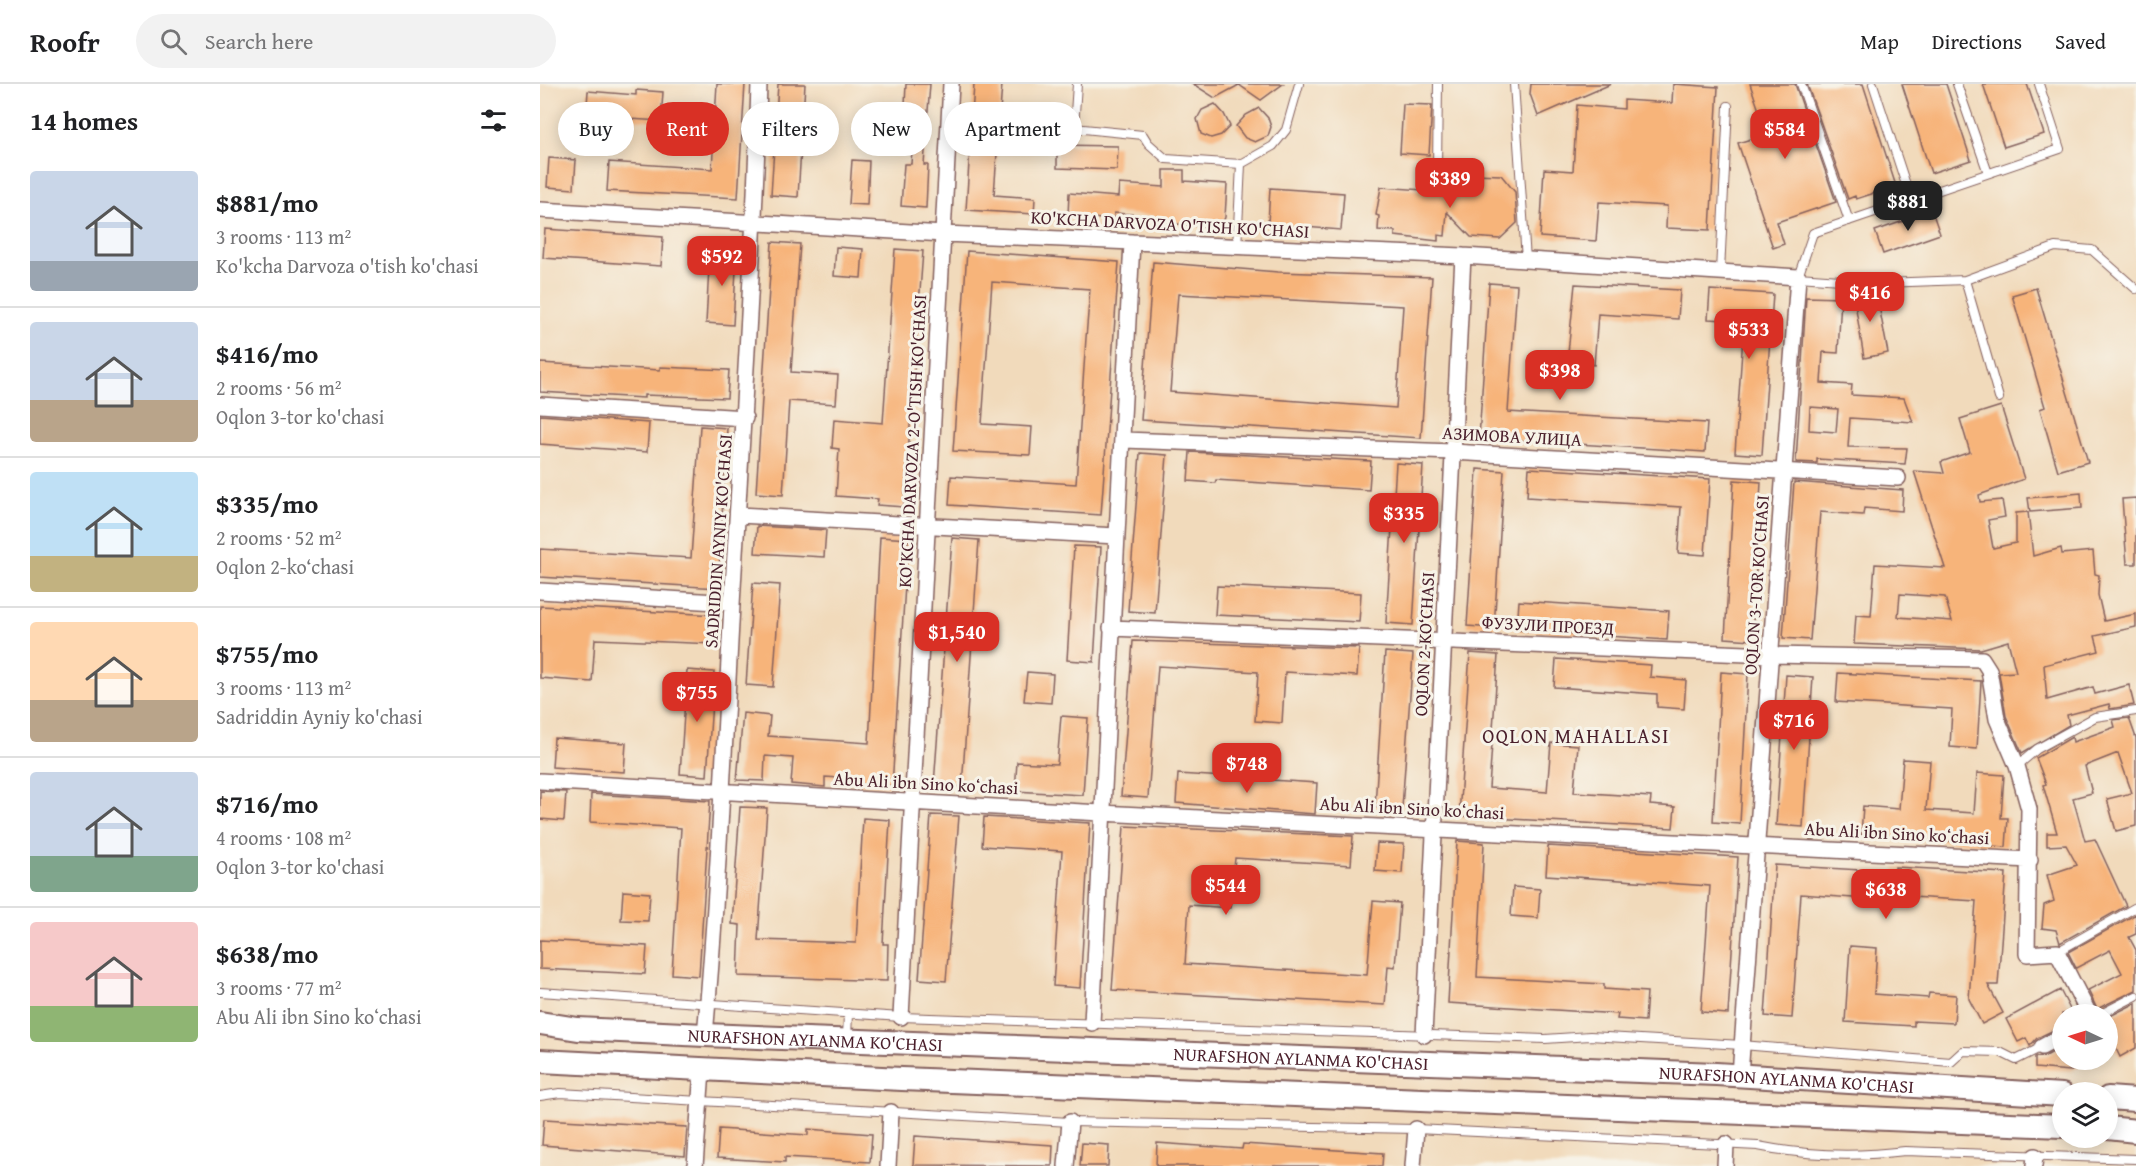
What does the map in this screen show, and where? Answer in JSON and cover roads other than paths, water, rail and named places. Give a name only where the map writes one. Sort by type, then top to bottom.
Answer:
[{"type":"main road","name":"NURAFSHON AYLANMA KO'CHASI","points":[[540,1023],[578,1029],[705,1035],[1740,1075],[2052,1094]]},
{"type":"main road","points":[[640,1067],[643,1032]]},
{"type":"main road","points":[[902,1079],[903,1042]]},
{"type":"main road","name":"NURAFSHON AYLANMA KO'CHASI","points":[[540,1060],[902,1079],[2052,1126]]},
{"type":"main road","points":[[2118,1099],[2136,1100]]},
{"type":"main road","points":[[2118,1129],[2136,1131]]},
{"type":"street","name":"SADRIDDIN AYNIY KO'CHASI","points":[[705,1035],[723,792],[732,603],[740,515],[755,224],[759,84]]},
{"type":"street","name":"KO'KCHA DARVOZA 2-O'TISH KO'CHASI","points":[[901,1017],[951,84]]},
{"type":"street","name":"KO'KCHA DARVOZA O'TISH KO'CHASI","points":[[540,210],[944,234],[1463,256],[1798,277]]},
{"type":"street","points":[[1092,1023],[1116,536],[1124,440],[1132,242]]},
{"type":"street","name":"OQLON 2-KO‘CHASI","points":[[1424,1035],[1463,256]]},
{"type":"street","name":"OQLON 3-TOR KO'CHASI","points":[[1740,1075],[1798,277]]},
{"type":"street","points":[[540,405],[745,418]]},
{"type":"street","name":"АЗИМОВА УЛИЦА","points":[[1124,440],[1453,452],[1898,478]]},
{"type":"street","points":[[740,515],[1116,536]]},
{"type":"street","points":[[540,591],[732,603]]},
{"type":"street","name":"ФУЗУЛИ ПРОЕЗД","points":[[1111,628],[1771,655],[1982,659],[1989,670],[1997,719],[2017,766]]},
{"type":"street","points":[[2017,766],[2029,808],[2027,954],[2057,952],[2084,1004]]},
{"type":"street","name":"Abu Ali ibn Sino koʻchasi","points":[[540,781],[1101,813],[1434,828],[2030,860]]},
{"type":"street","points":[[2042,1047],[2052,1042]]},
{"type":"street","points":[[695,1166],[702,1070]]},
{"type":"street","points":[[888,1166],[891,1112]]},
{"type":"street","points":[[1066,1166],[1070,1122]]},
{"type":"street","points":[[1413,1166],[1416,1129]]},
{"type":"street","points":[[1725,1166],[1726,1144]]},
{"type":"lane","points":[[1077,84],[1074,128],[1143,135],[1148,143],[1166,159],[1241,164],[1273,146],[1286,130],[1299,84]]},
{"type":"lane","points":[[1437,169],[1438,84]]},
{"type":"lane","points":[[1514,84],[1526,260]]},
{"type":"lane","points":[[1801,84],[1849,221]]},
{"type":"lane","points":[[1874,84],[1911,200]]},
{"type":"lane","points":[[1956,84],[1988,173]]},
{"type":"lane","points":[[2039,84],[2060,149],[1813,233],[1798,277],[1883,283],[1965,280],[2055,248],[2092,250],[2136,289]]},
{"type":"lane","points":[[1720,272],[1728,106]]},
{"type":"lane","points":[[1237,248],[1241,164]]},
{"type":"lane","points":[[1965,280],[1999,398]]},
{"type":"lane","points":[[2017,766],[2037,750],[2095,717],[2136,711]]},
{"type":"lane","points":[[2057,952],[2136,907]]},
{"type":"lane","points":[[540,992],[901,1017],[1545,1039],[1590,1036],[1742,1045],[1951,1062],[1963,1051],[2000,1052],[2016,1059],[2042,1047]]},
{"type":"lane","points":[[2118,1005],[2136,996]]},
{"type":"lane","points":[[847,1041],[848,1013]]},
{"type":"lane","points":[[540,1096],[560,1092],[1070,1122],[1416,1129],[1758,1146],[1796,1154],[1868,1156],[1905,1150],[2034,1161],[2136,1159]]},
{"type":"district","name":"OQLON MAHALLASI","points":[[1576,735]]}]
